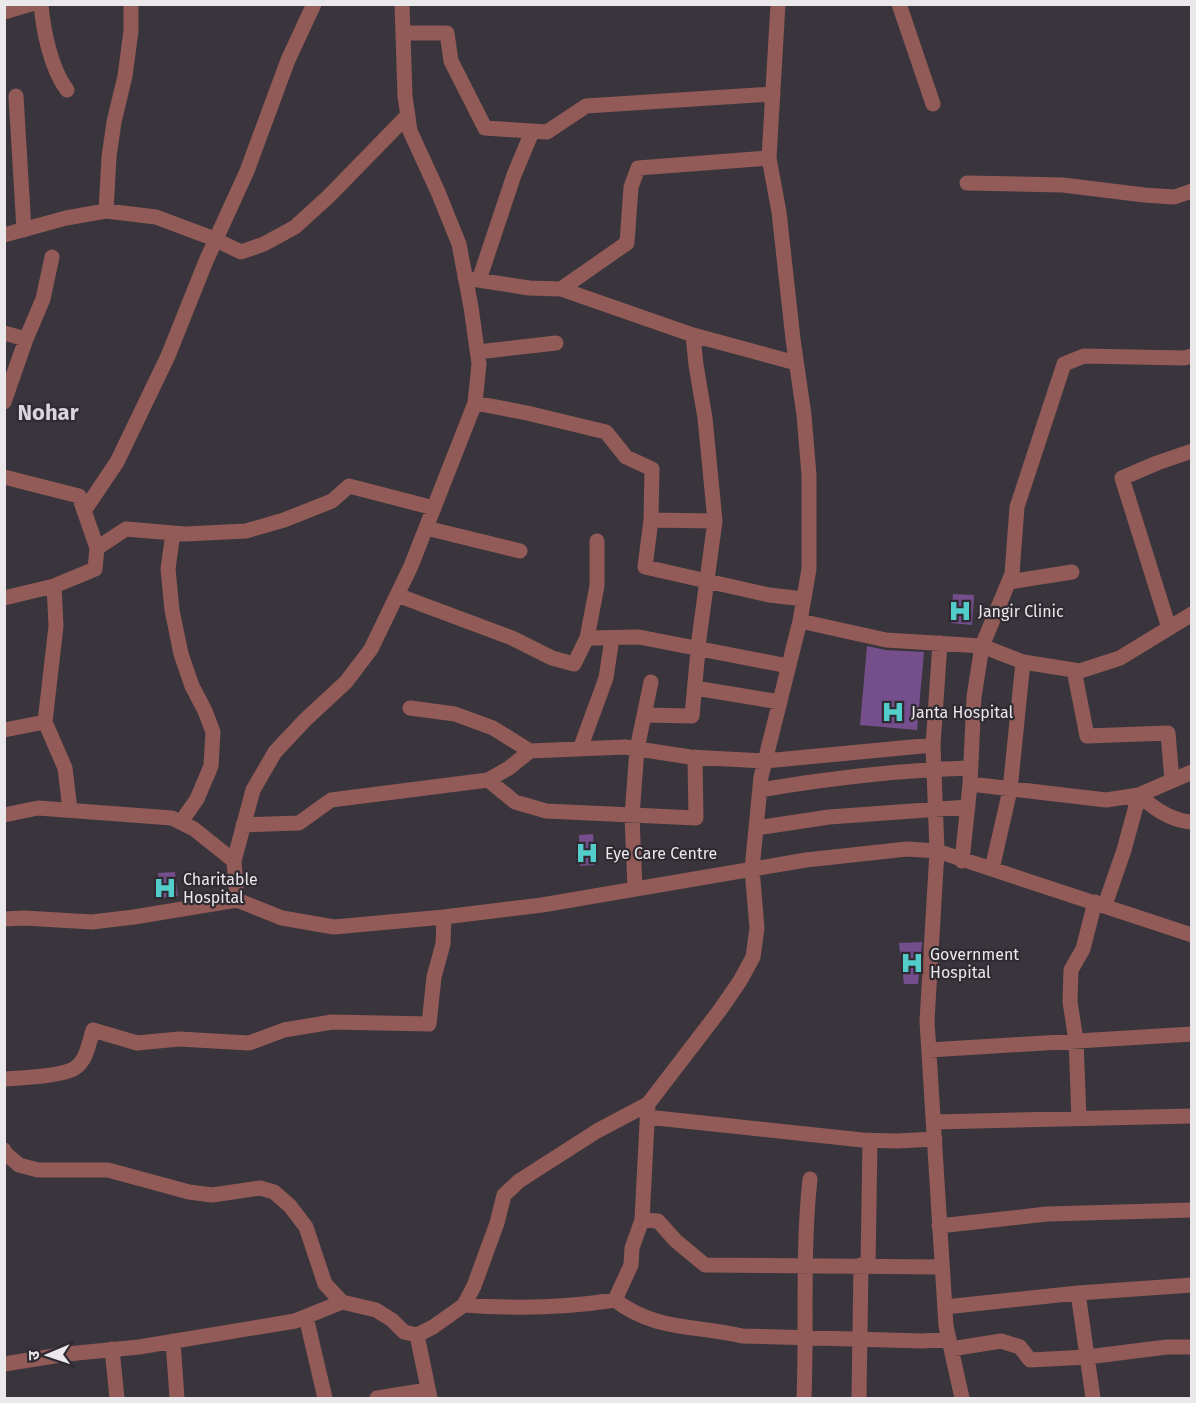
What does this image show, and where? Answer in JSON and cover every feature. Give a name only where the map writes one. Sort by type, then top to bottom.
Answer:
[{"type":"street","points":[[4,12],[31,4]]},
{"type":"street","points":[[41,4],[43,27],[61,82],[67,90]]},
{"type":"street","points":[[106,211],[109,157],[114,122],[126,76],[131,31],[131,4]]},
{"type":"street","points":[[84,511],[117,462],[168,356],[247,171],[288,60],[314,4]]},
{"type":"street","points":[[237,900],[234,861],[253,790],[275,752],[346,682],[371,649],[426,528],[475,403],[480,364],[472,279],[438,192],[410,130],[402,4]]},
{"type":"street","points":[[4,1150],[19,1165],[38,1170],[108,1170],[189,1192],[212,1195],[260,1188],[274,1192],[290,1206],[306,1227],[325,1284],[342,1302],[376,1310],[392,1320],[404,1332],[417,1335],[433,1327],[464,1305],[474,1286],[497,1223],[504,1195],[519,1181],[582,1140],[648,1111],[740,981],[753,957],[757,928],[752,869],[760,790],[765,761],[800,621],[809,569],[809,475],[804,415],[779,213],[769,158],[778,4]]},
{"type":"street","points":[[899,4],[933,104]]},
{"type":"street","points":[[403,33],[447,33],[451,61],[485,128],[547,132],[586,106],[773,94]]},
{"type":"street","points":[[16,96],[24,230]]},
{"type":"street","points":[[4,235],[66,218],[106,211],[156,217],[241,252],[295,227],[329,196],[408,115]]},
{"type":"street","points":[[472,279],[532,132]]},
{"type":"street","points":[[561,289],[627,243],[631,187],[638,168],[769,158]]},
{"type":"street","points":[[967,183],[1063,185],[1174,197],[1191,191]]},
{"type":"street","points":[[6,395],[26,339],[44,299],[52,257]]},
{"type":"street","points":[[472,279],[530,288],[561,289],[693,334],[796,363]]},
{"type":"street","points":[[4,333],[26,339]]},
{"type":"street","points":[[644,715],[692,716],[698,649],[715,521],[705,418],[693,334]]},
{"type":"street","points":[[478,352],[556,343]]},
{"type":"street","points":[[962,861],[970,784],[974,697],[982,646],[1012,574],[1017,507],[1064,364],[1084,356],[1184,358],[1191,356]]},
{"type":"street","points":[[475,403],[606,432],[626,457],[652,469],[651,520],[645,567],[770,595],[804,599]]},
{"type":"street","points":[[1169,628],[1122,478],[1191,451]]},
{"type":"street","points":[[4,477],[79,496],[97,548],[95,569],[54,586],[4,598]]},
{"type":"street","points":[[97,548],[126,529],[173,533],[246,531],[332,501],[349,486],[434,508]]},
{"type":"street","points":[[651,520],[715,521]]},
{"type":"street","points":[[426,528],[520,551]]},
{"type":"street","points":[[173,533],[168,569],[172,610],[181,654],[192,686],[213,732],[211,766],[197,799],[181,822]]},
{"type":"street","points":[[397,595],[512,638],[552,658],[574,664],[587,638],[597,586],[597,541]]},
{"type":"street","points":[[1009,582],[1072,572]]},
{"type":"street","points":[[54,586],[56,626],[45,722],[65,768],[70,810]]},
{"type":"street","points":[[800,621],[886,639],[982,646],[1023,662],[1080,671],[1120,658],[1191,614]]},
{"type":"street","points":[[587,638],[639,637],[788,666]]},
{"type":"street","points":[[580,749],[606,678],[612,638]]},
{"type":"street","points":[[940,643],[933,745],[937,851],[927,1021],[945,1307],[950,1344],[962,1398]]},
{"type":"street","points":[[992,869],[1010,790],[1023,662]]},
{"type":"street","points":[[1074,670],[1086,736],[1168,733],[1172,781]]},
{"type":"street","points":[[635,888],[632,816],[637,749],[651,682]]},
{"type":"street","points":[[695,688],[780,702]]},
{"type":"street","points":[[410,708],[455,714],[493,728],[530,751],[625,747],[695,757],[765,761],[933,745]]},
{"type":"street","points":[[4,730],[45,722]]},
{"type":"street","points":[[243,825],[299,823],[331,800],[489,780],[530,751]]},
{"type":"street","points":[[489,780],[515,801],[546,811],[696,819],[695,757]]},
{"type":"street","points":[[760,790],[816,780],[970,768]]},
{"type":"street","points":[[970,784],[1106,800],[1139,795],[1191,772]]},
{"type":"street","points":[[1139,795],[1154,808],[1182,822],[1191,822]]},
{"type":"street","points":[[1079,1119],[1076,1040],[1070,1002],[1071,970],[1083,949],[1124,850],[1139,795]]},
{"type":"street","points":[[756,828],[829,817],[968,807]]},
{"type":"street","points":[[4,815],[38,808],[172,818],[194,829],[234,861]]},
{"type":"street","points":[[4,919],[92,922],[237,900],[282,918],[334,927],[444,917],[542,904],[806,860],[907,849],[937,851],[1191,935]]},
{"type":"street","points":[[4,1079],[56,1074],[75,1069],[85,1055],[93,1030],[137,1043],[179,1039],[249,1043],[284,1030],[332,1022],[429,1024],[434,977],[443,944],[444,917]]},
{"type":"street","points":[[929,1050],[1191,1034]]},
{"type":"street","points":[[648,1111],[870,1140],[897,1142],[935,1139]]},
{"type":"street","points":[[615,1300],[631,1266],[632,1248],[642,1220],[648,1111]]},
{"type":"street","points":[[934,1122],[1191,1116]]},
{"type":"street","points":[[859,1398],[859,1340],[870,1140]]},
{"type":"street","points":[[804,1398],[807,1338],[806,1213],[810,1179]]},
{"type":"street","points":[[939,1226],[1047,1214],[1191,1210]]},
{"type":"street","points":[[642,1220],[658,1221],[676,1241],[705,1265],[942,1267]]},
{"type":"street","points":[[945,1307],[1078,1293],[1191,1286]]},
{"type":"street","points":[[1078,1293],[1093,1398]]},
{"type":"street","points":[[464,1305],[574,1307],[615,1300],[630,1311],[658,1323],[686,1329],[718,1330],[742,1336],[923,1341],[950,1344],[1001,1341],[1020,1347],[1030,1360],[1087,1357],[1167,1347],[1191,1347]]},
{"type":"street","points":[[4,1364],[173,1341],[295,1321],[342,1302]]},
{"type":"street","points":[[306,1317],[325,1398]]},
{"type":"street","points":[[377,1398],[429,1394],[417,1335]]},
{"type":"street","points":[[173,1341],[177,1398]]},
{"type":"street","points":[[112,1349],[117,1398]]},
{"type":"building","points":[[953,594],[974,595],[972,625],[951,623]]},
{"type":"building","points":[[867,646],[885,650],[924,652],[917,730],[860,725]]},
{"type":"building","points":[[593,834],[595,865],[580,866],[579,835]]},
{"type":"building","points":[[175,872],[178,896],[161,898],[158,873]]},
{"type":"building","points":[[922,942],[918,984],[904,984],[899,943]]},
{"type":"place","name":"Jangir Clinic","points":[[960,611]]},
{"type":"place","name":"Janta Hospital","points":[[893,712]]},
{"type":"place","name":"Eye Care Centre","points":[[587,853]]},
{"type":"place","name":"Charitable Hospital","points":[[165,888]]},
{"type":"place","name":"Government Hospital","points":[[912,963]]},
{"type":"district","name":"Nohar","points":[[48,412]]}]
